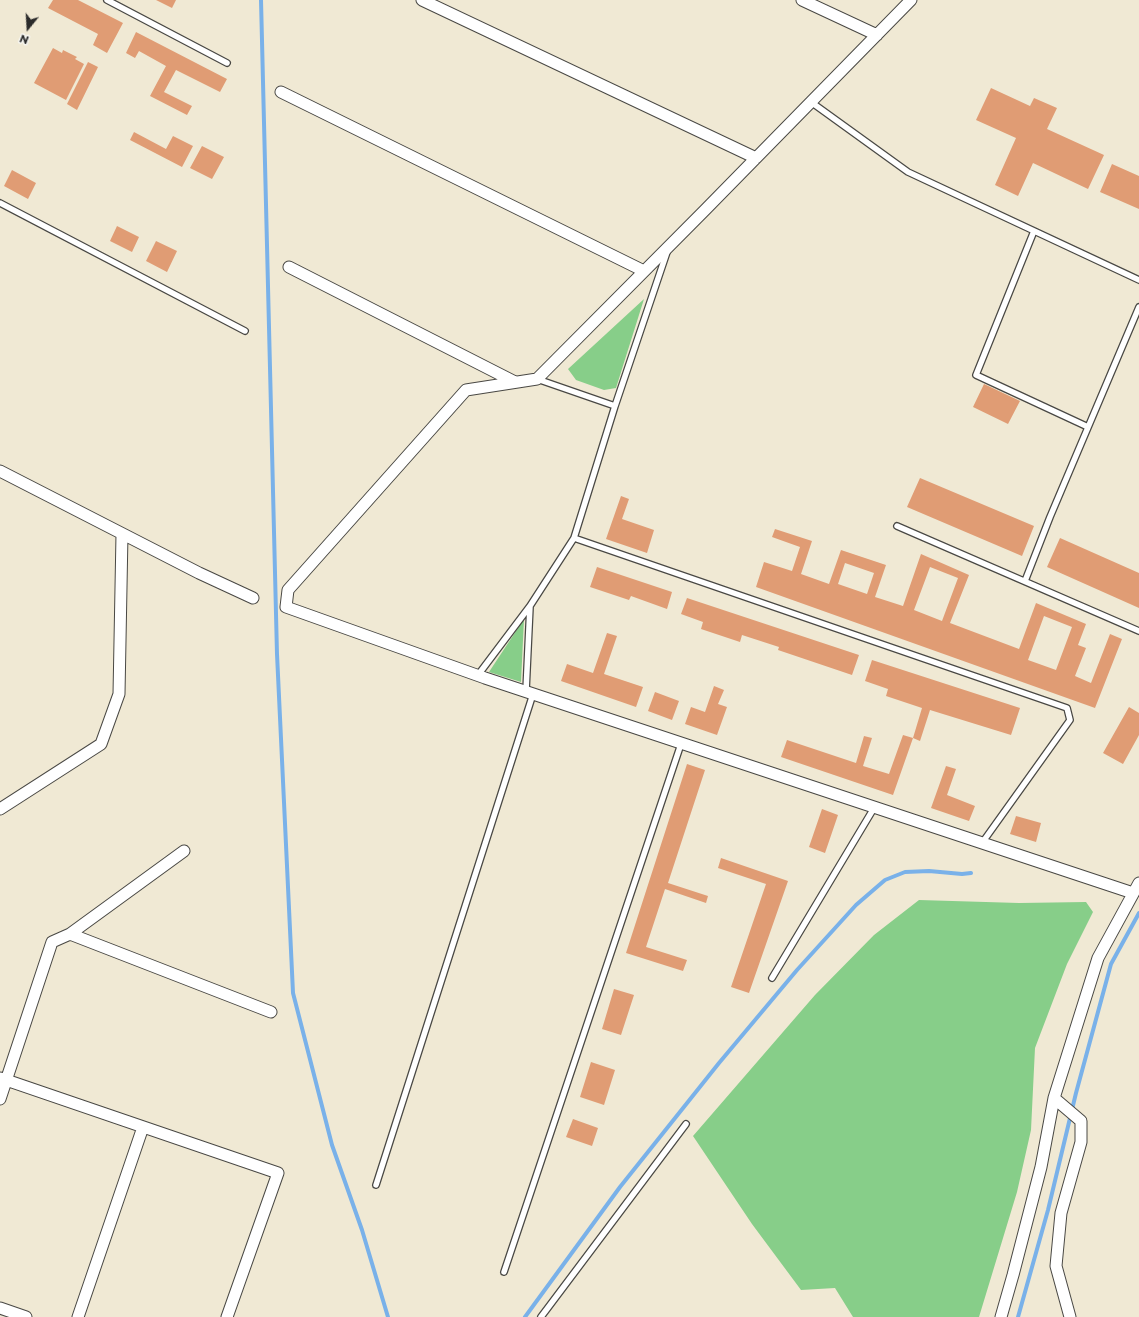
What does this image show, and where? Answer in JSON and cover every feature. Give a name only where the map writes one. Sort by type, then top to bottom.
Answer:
[{"type":"street","points":[[422,0],[756,158]]},
{"type":"street","points":[[802,0],[877,35]]},
{"type":"street","points":[[911,0],[537,379],[466,390],[288,590],[286,606],[478,675],[1133,893]]},
{"type":"street","points":[[281,92],[644,271]]},
{"type":"street","points":[[289,267],[515,382]]},
{"type":"street","points":[[0,471],[199,573],[253,598]]},
{"type":"street","points":[[0,809],[101,744],[119,694],[122,534]]},
{"type":"street","points":[[0,1099],[3,1079],[52,942],[70,934],[184,851]]},
{"type":"street","points":[[1001,1317],[1041,1167],[1054,1098],[1098,958],[1139,883]]},
{"type":"street","points":[[70,934],[271,1012]]},
{"type":"street","points":[[3,1079],[278,1173],[227,1317]]},
{"type":"street","points":[[1054,1098],[1082,1121],[1081,1142],[1061,1213],[1056,1266],[1070,1317]]},
{"type":"street","points":[[78,1317],[143,1127]]},
{"type":"street","points":[[0,1308],[26,1317]]},
{"type":"lane","points":[[107,0],[227,63]]},
{"type":"lane","points":[[811,102],[908,172],[1139,280]]},
{"type":"lane","points":[[0,203],[245,331]]},
{"type":"lane","points":[[1034,231],[976,375],[1088,427]]},
{"type":"lane","points":[[478,675],[530,606],[574,538],[615,406],[669,246]]},
{"type":"lane","points":[[1025,581],[1050,517],[1139,307]]},
{"type":"lane","points":[[537,379],[615,406]]},
{"type":"lane","points":[[897,526],[1139,631]]},
{"type":"lane","points":[[574,538],[1067,708],[1070,720],[982,843]]},
{"type":"lane","points":[[376,1185],[529,692],[530,606]]},
{"type":"lane","points":[[504,1272],[682,744]]},
{"type":"lane","points":[[772,978],[874,808]]},
{"type":"lane","points":[[541,1317],[686,1124]]},
{"type":"green space","points":[[644,299],[616,388],[604,390],[576,380],[568,369]]},
{"type":"green space","points":[[524,619],[521,682],[489,672]]},
{"type":"green space","points":[[919,900],[1019,903],[1086,902],[1093,912],[1067,964],[1035,1048],[1031,1130],[1017,1192],[979,1317],[853,1317],[835,1288],[801,1290],[752,1224],[693,1136],[815,995],[874,935]]},
{"type":"building","points":[[53,0],[78,0],[123,23],[107,53],[93,45],[98,34],[48,8]]},
{"type":"building","points":[[156,0],[176,0],[172,8]]},
{"type":"building","points":[[136,32],[227,79],[220,92],[176,70],[164,92],[192,106],[187,115],[150,96],[166,66],[139,51],[135,58],[126,53]]},
{"type":"building","points":[[53,48],[62,53],[63,50],[77,57],[75,59],[84,64],[66,100],[34,83]]},
{"type":"building","points":[[88,62],[98,67],[77,110],[67,104]]},
{"type":"building","points":[[991,88],[1030,106],[1034,98],[1057,108],[1047,129],[1104,155],[1088,189],[1033,163],[1018,196],[995,185],[1016,138],[976,120]]},
{"type":"building","points":[[134,132],[166,149],[173,136],[193,146],[182,167],[130,140]]},
{"type":"building","points":[[202,146],[224,157],[212,179],[190,168]]},
{"type":"building","points":[[1112,164],[1139,176],[1139,209],[1100,192]]},
{"type":"building","points":[[12,170],[36,183],[28,199],[4,186]]},
{"type":"building","points":[[117,226],[139,237],[132,252],[110,241]]},
{"type":"building","points":[[156,241],[177,251],[167,272],[146,261]]},
{"type":"building","points":[[984,384],[1020,401],[1008,424],[973,407]]},
{"type":"building","points":[[920,478],[1034,526],[1022,556],[907,507]]},
{"type":"building","points":[[621,496],[629,499],[622,519],[654,530],[647,553],[606,539]]},
{"type":"building","points":[[775,529],[812,541],[801,574],[829,584],[841,550],[886,565],[875,597],[903,606],[921,554],[969,575],[950,623],[1019,649],[1036,603],[1086,624],[1078,645],[1086,648],[1075,676],[1091,683],[1110,634],[1122,639],[1095,708],[756,587],[764,562],[792,571],[800,547],[772,537]],"holes":[[[845,563],[874,573],[867,594],[838,584]],[[930,567],[958,578],[942,621],[914,610]],[[1044,616],[1072,627],[1056,670],[1028,660]]]},
{"type":"building","points":[[1060,538],[1139,573],[1139,608],[1047,567]]},
{"type":"building","points":[[597,567],[672,592],[667,609],[631,596],[629,600],[590,587]]},
{"type":"building","points":[[687,598],[859,655],[852,675],[778,650],[779,647],[742,635],[740,642],[701,629],[703,622],[681,614]]},
{"type":"building","points":[[607,633],[617,636],[604,674],[643,687],[636,707],[561,681],[567,664],[593,673]]},
{"type":"building","points":[[872,660],[1020,708],[1011,735],[930,710],[920,741],[913,738],[922,708],[886,696],[888,689],[865,681]]},
{"type":"building","points":[[714,686],[724,690],[718,704],[727,707],[717,735],[685,724],[691,707],[705,712]]},
{"type":"building","points":[[655,692],[679,701],[672,720],[648,711]]},
{"type":"building","points":[[1129,707],[1139,713],[1139,735],[1123,764],[1103,753]]},
{"type":"building","points":[[903,735],[913,738],[893,795],[781,757],[787,740],[856,763],[864,736],[872,738],[863,766],[889,774]]},
{"type":"building","points":[[687,764],[705,770],[668,883],[708,896],[706,903],[665,889],[646,947],[687,960],[683,971],[626,953]]},
{"type":"building","points":[[946,766],[956,769],[947,795],[975,806],[969,821],[931,808]]},
{"type":"building","points":[[822,809],[838,815],[825,853],[809,847]]},
{"type":"building","points":[[1016,816],[1041,823],[1036,842],[1010,834]]},
{"type":"building","points":[[721,858],[788,881],[749,993],[731,987],[766,884],[718,868]]},
{"type":"building","points":[[614,989],[634,995],[621,1035],[602,1029]]},
{"type":"building","points":[[591,1062],[615,1070],[604,1105],[580,1097]]},
{"type":"building","points":[[573,1119],[598,1128],[592,1146],[566,1137]]},
{"type":"waterway","points":[[261,0],[277,654],[293,993],[332,1145],[362,1230],[388,1317]]},
{"type":"waterway","points":[[525,1317],[620,1187],[719,1063],[797,970],[856,905],[885,880],[905,872],[929,871],[962,874],[971,873]]},
{"type":"waterway","points":[[1018,1317],[1048,1210],[1076,1093],[1111,964],[1139,913]]}]
